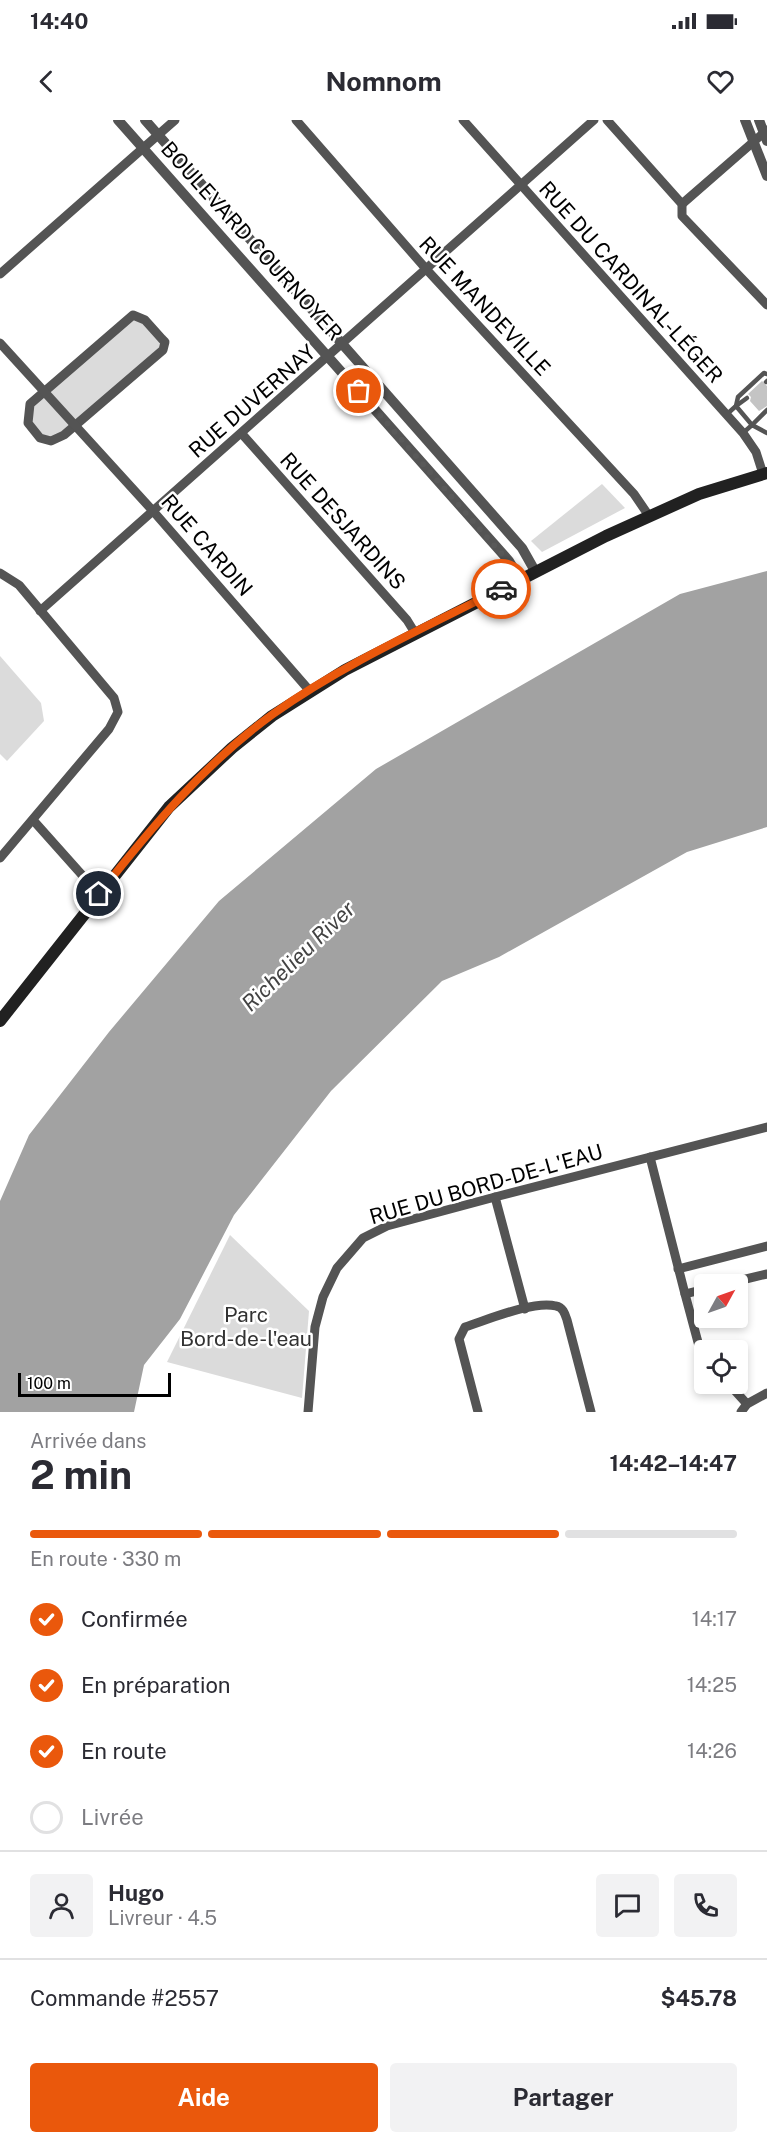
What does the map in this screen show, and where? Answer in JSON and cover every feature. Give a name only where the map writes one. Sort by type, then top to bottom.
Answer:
[{"type":"main road","points":[[0,1021],[144,836],[189,787],[254,729],[309,690],[535,571],[649,516],[715,488],[765,474]]},
{"type":"street","name":"BOULEVARD COURNOYER","points":[[118,120],[509,561],[520,579]]},
{"type":"street","name":"BOULEVARD COURNOYER","points":[[145,120],[522,548],[535,571]]},
{"type":"street","points":[[0,274],[175,120]]},
{"type":"street","name":"RUE MANDEVILLE","points":[[296,120],[427,270],[634,494],[649,516]]},
{"type":"street","name":"RUE DU CARDINAL-LÉGER","points":[[463,120],[743,434],[756,452],[765,474]]},
{"type":"street","name":"RUE DUVERNAY","points":[[40,611],[344,344],[594,120]]},
{"type":"street","points":[[607,120],[682,204],[682,216],[767,305]]},
{"type":"street","points":[[745,120],[767,176]]},
{"type":"street","points":[[682,204],[766,134],[759,120]]},
{"type":"street","points":[[133,315],[145,320],[165,342],[163,350],[76,425],[57,440],[46,441],[33,433],[28,423],[28,409],[44,391],[133,315]]},
{"type":"street","name":"RUE CARDIN","points":[[0,343],[153,511],[309,690]]},
{"type":"street","name":"RUE DESJARDINS","points":[[242,434],[407,620],[415,633]]},
{"type":"street","points":[[0,573],[19,585],[114,698],[118,712],[113,724],[0,858]]},
{"type":"street","points":[[33,820],[99,894]]},
{"type":"street","name":"RUE DU BORD-DE-L'EAU","points":[[308,1412],[315,1327],[323,1297],[337,1268],[350,1250],[363,1238],[387,1226],[767,1127]]},
{"type":"street","points":[[650,1158],[697,1340]]},
{"type":"street","points":[[495,1197],[525,1309]]},
{"type":"street","points":[[678,1269],[767,1246]]},
{"type":"street","points":[[748,1279],[767,1274]]},
{"type":"street","points":[[685,1294],[694,1292]]},
{"type":"street","points":[[478,1412],[459,1339],[462,1331],[465,1327],[525,1309],[556,1305],[563,1310],[591,1412]]},
{"type":"street","points":[[741,1412],[747,1404],[767,1393]]},
{"type":"street","points":[[738,1394],[747,1404]]},
{"type":"lane","points":[[736,406],[738,397],[764,373],[767,374]]},
{"type":"lane","points":[[726,415],[747,398]]},
{"type":"lane","points":[[736,406],[752,425],[767,433]]},
{"type":"lane","points":[[743,434],[767,410]]},
{"type":"green space","points":[[134,318],[142,318],[165,342],[56,443],[29,427],[35,399]]},
{"type":"green space","points":[[602,484],[625,508],[542,552],[531,541]]},
{"type":"green space","points":[[0,656],[41,703],[44,721],[7,761],[0,754]]},
{"type":"green space","name":"Parc Bord-de-l'eau","points":[[230,1235],[309,1311],[302,1398],[167,1362]]},
{"type":"water","name":"Richelieu River","points":[[767,571],[767,827],[687,852],[499,957],[442,981],[331,1091],[234,1215],[180,1319],[144,1365],[134,1412],[0,1412],[0,1201],[29,1135],[109,1032],[219,901],[376,769],[680,594]]},
{"type":"building","points":[[762,381],[767,386],[767,406],[759,411],[750,401],[751,397],[748,394]]},
{"type":"way so far","points":[[359,391],[509,561],[520,579],[501,589]]},
{"type":"route","points":[[99,894],[169,807],[254,729],[309,690],[501,589]]}]
